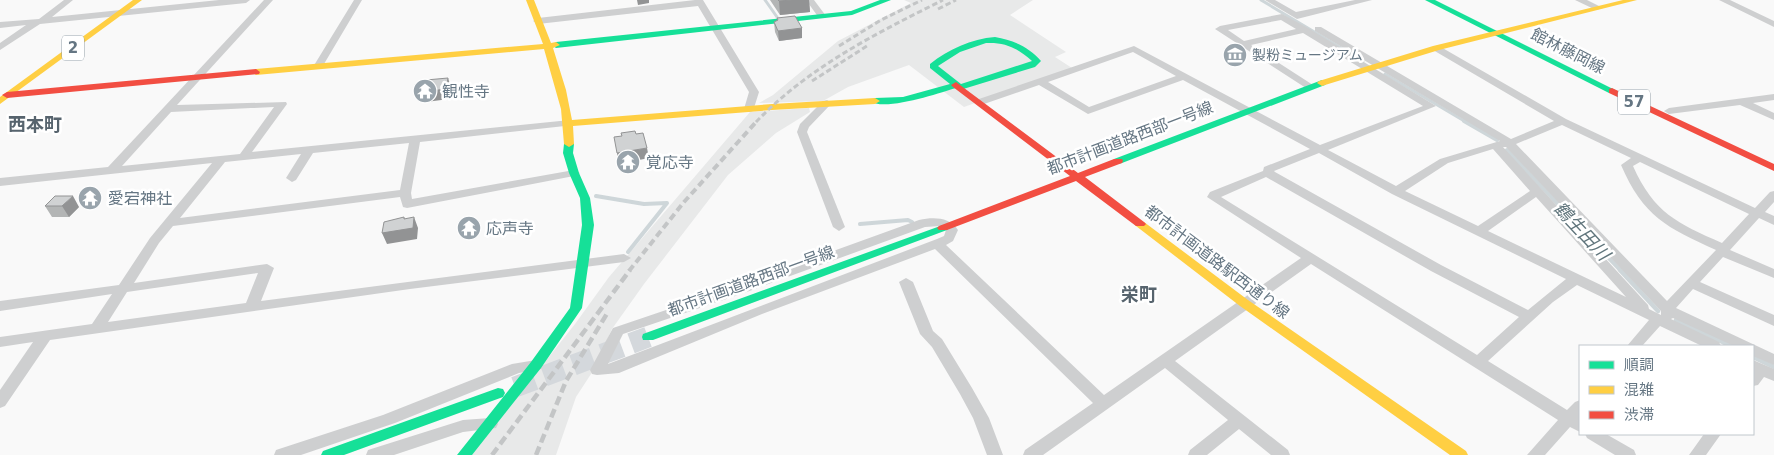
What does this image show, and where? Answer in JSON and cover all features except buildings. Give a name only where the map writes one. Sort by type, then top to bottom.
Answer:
[{"type":"street","points":[[0,48],[69,0]]},
{"type":"street","name":"2","points":[[4,98],[138,0]]},
{"type":"street","points":[[0,25],[246,0]]},
{"type":"street","points":[[112,170],[269,0]]},
{"type":"street","points":[[318,67],[358,0]]},
{"type":"street","points":[[464,455],[536,365],[576,308],[583,264],[588,225],[585,198],[568,153],[570,123],[547,45],[530,0]]},
{"type":"street","points":[[810,0],[822,16]]},
{"type":"street","points":[[4,98],[717,28],[861,11],[887,0]]},
{"type":"street","points":[[1269,0],[1510,143],[1659,316]]},
{"type":"street","points":[[1294,15],[1344,2],[1368,0]]},
{"type":"street","name":"館林藤岡線","points":[[1429,0],[1774,160]]},
{"type":"street","name":"館林藤岡線","points":[[1441,0],[1658,114],[1774,168]]},
{"type":"street","points":[[1579,0],[1599,8]]},
{"type":"street","name":"都市計画道路西部一号線","points":[[648,337],[950,226],[1309,87],[1436,48],[1633,0]]},
{"type":"street","points":[[1723,0],[1771,21]]},
{"type":"street","points":[[538,20],[700,1],[754,92],[749,109]]},
{"type":"street","points":[[1309,87],[1220,29],[1282,17],[1431,106],[1268,169],[1269,172],[1213,197],[1477,363],[1575,422]]},
{"type":"street","points":[[1242,44],[1304,30]]},
{"type":"street","points":[[0,182],[570,123],[826,103],[903,100],[959,86],[1032,65],[1037,61],[1008,41],[990,40],[955,52],[935,63],[934,69],[959,86]]},
{"type":"street","points":[[1436,48],[1562,121],[1774,221]]},
{"type":"street","points":[[980,102],[1134,49],[1246,111],[1396,190],[1576,279],[1659,316],[1712,345]]},
{"type":"street","points":[[1041,82],[1088,110],[1184,76]]},
{"type":"street","name":"都市計画道路駅西通り線","points":[[959,86],[1244,303],[1461,455]]},
{"type":"street","points":[[1669,111],[1774,97]]},
{"type":"street","points":[[1740,101],[1774,117]]},
{"type":"street","points":[[826,103],[804,126],[802,132],[839,226]]},
{"type":"street","points":[[168,109],[282,104],[244,156]]},
{"type":"street","points":[[1396,190],[1444,161],[1510,143],[1562,121]]},
{"type":"street","points":[[415,139],[405,193],[408,204],[574,173]]},
{"type":"street","points":[[1494,146],[1659,316],[1743,345]]},
{"type":"street","points":[[292,178],[309,150]]},
{"type":"street","points":[[1640,158],[1627,165],[1634,186],[1650,208],[1676,227],[1774,274]]},
{"type":"street","points":[[97,328],[154,241],[222,159]]},
{"type":"street","points":[[1269,172],[1269,174],[1436,268],[1529,316]]},
{"type":"street","points":[[1480,231],[1537,190]]},
{"type":"street","points":[[169,223],[405,193]]},
{"type":"street","points":[[1635,345],[1659,316],[1692,283],[1756,212],[1774,196]]},
{"type":"street","points":[[942,222],[950,226],[952,230],[949,238],[937,243],[757,311],[614,369],[597,370],[618,331],[736,292],[924,223],[942,222]]},
{"type":"street","points":[[937,243],[1104,404]]},
{"type":"street","points":[[0,342],[252,306],[624,258]]},
{"type":"street","points":[[1031,455],[1310,258]]},
{"type":"street","points":[[0,306],[267,268],[252,306]]},
{"type":"street","points":[[1477,363],[1529,316],[1576,279]]},
{"type":"street","points":[[906,282],[927,334],[937,343],[967,392],[981,418],[995,455]]},
{"type":"street","points":[[1692,283],[1774,320]]},
{"type":"street","points":[[0,402],[45,336]]},
{"type":"street","points":[[1754,350],[1774,360]]},
{"type":"street","points":[[1166,360],[1282,455]]},
{"type":"street","points":[[282,455],[390,419],[517,368],[536,365]]},
{"type":"street","points":[[328,455],[498,393]]},
{"type":"street","points":[[1535,455],[1575,422],[1579,409]]},
{"type":"street","points":[[1196,455],[1239,420]]},
{"type":"street","points":[[374,455],[463,426],[490,424]]},
{"type":"street","points":[[1595,435],[1628,455]]},
{"type":"street","points":[[1698,455],[1713,435]]},
{"type":"shaded area","points":[[904,0],[1033,0],[1010,15],[1066,52],[1055,57],[1072,68],[964,107],[909,65],[848,87],[823,101],[759,103],[773,95],[838,41],[911,3]]},
{"type":"shaded area","points":[[809,108],[810,112],[776,133],[728,175],[644,284],[612,329],[591,374],[576,397],[556,455],[471,455],[575,324],[609,277],[750,112]]},
{"type":"waterway","points":[[765,0],[777,17]]},
{"type":"waterway","name":"鶴生田川","points":[[1261,0],[1363,61]]},
{"type":"waterway","name":"鶴生田川","points":[[1385,74],[1466,122]]},
{"type":"waterway","name":"鶴生田川","points":[[1464,121],[1497,140]]},
{"type":"waterway","name":"鶴生田川","points":[[1507,150],[1621,271]]},
{"type":"waterway","points":[[596,196],[644,204],[667,203],[628,252]]},
{"type":"waterway","points":[[860,224],[908,220],[912,222]]},
{"type":"waterway","name":"鶴生田川","points":[[1620,270],[1658,311]]},
{"type":"waterway","name":"鶴生田川","points":[[1676,320],[1729,345]]},
{"type":"waterway","name":"鶴生田川","points":[[1754,357],[1774,367]]},
{"type":"tunnel","points":[[515,387],[648,337]]},
{"type":"railway","points":[[839,46],[881,20],[922,0]]},
{"type":"railway","points":[[757,121],[776,102],[844,53],[943,0]]},
{"type":"railway","points":[[938,9],[956,0]]},
{"type":"railway","points":[[812,81],[867,46]]},
{"type":"railway","points":[[629,271],[684,202],[757,121]]},
{"type":"railway","points":[[492,455],[630,270]]},
{"type":"railway","points":[[536,455],[566,381],[608,312]]},
{"type":"traffic: fast","points":[[556,45],[852,13],[887,0]]},
{"type":"traffic: fast","points":[[1429,0],[1612,91]]},
{"type":"traffic: fast","points":[[956,85],[933,66],[957,50],[976,43],[995,40],[1009,42],[1022,49],[1037,61],[1032,65],[960,87]]},
{"type":"traffic: fast","points":[[1118,161],[1322,83]]},
{"type":"traffic: fast","points":[[875,101],[903,100],[957,85]]},
{"type":"traffic: fast","points":[[464,455],[536,365],[576,308],[588,225],[585,198],[568,153],[569,144]]},
{"type":"traffic: fast","points":[[648,337],[943,228]]},
{"type":"traffic: fast","points":[[328,455],[498,393]]},
{"type":"traffic: slow","points":[[0,101],[138,0]]},
{"type":"traffic: slow","points":[[530,0],[562,90],[569,127],[569,144]]},
{"type":"traffic: slow","points":[[1322,83],[1436,48],[1633,0]]},
{"type":"traffic: slow","points":[[256,72],[556,45]]},
{"type":"traffic: slow","points":[[570,123],[875,101]]},
{"type":"traffic: slow","points":[[1140,224],[1244,303],[1461,455]]},
{"type":"traffic: jam","points":[[7,95],[256,72]]},
{"type":"traffic: jam","points":[[956,85],[1140,224]]},
{"type":"traffic: jam","points":[[1612,91],[1774,168]]},
{"type":"traffic: jam","points":[[943,228],[1118,161]]},
{"type":"place","name":"製粉ミュージアム","points":[[1235,55]]},
{"type":"place","name":"観性寺","points":[[425,91]]},
{"type":"place","name":"覚応寺","points":[[628,162]]},
{"type":"place","name":"愛宕神社","points":[[90,198]]},
{"type":"place","name":"応声寺","points":[[469,228]]},
{"type":"district","name":"西本町","points":[[35,124]]},
{"type":"district","name":"栄町","points":[[1139,294]]}]
